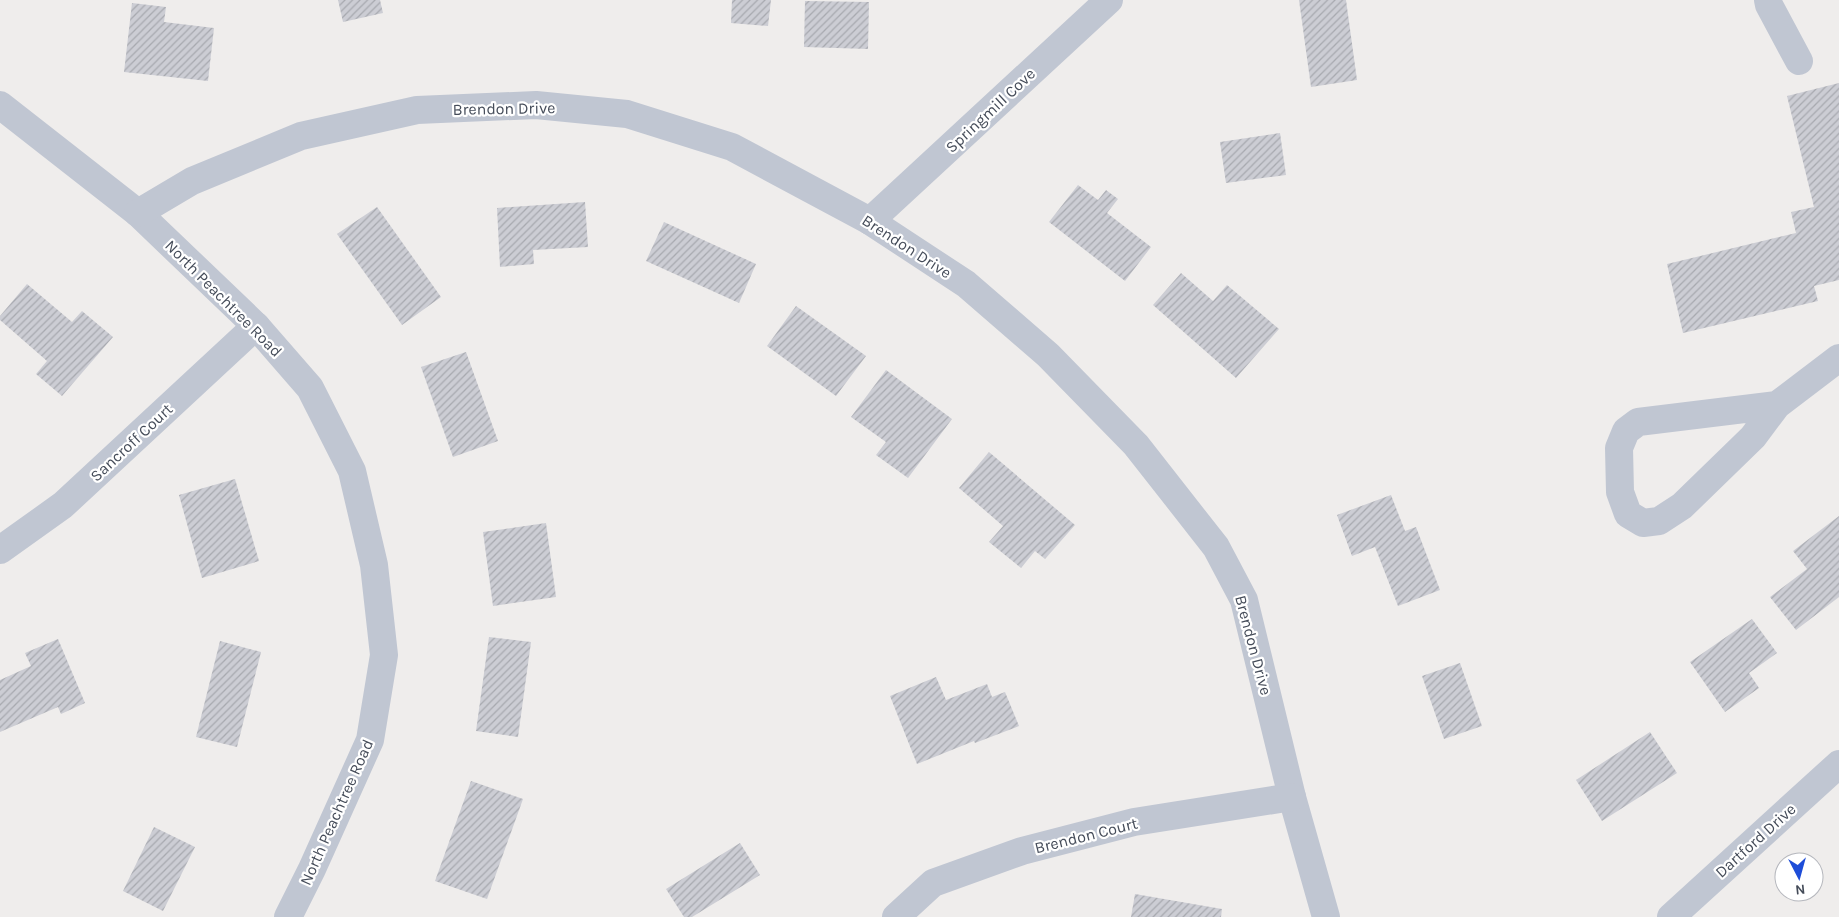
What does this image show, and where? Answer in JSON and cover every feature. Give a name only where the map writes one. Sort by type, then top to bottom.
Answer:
[{"type":"street","name":"Springmill Cove","points":[[870,221],[1109,0]]},
{"type":"street","points":[[1768,0],[1799,61]]},
{"type":"street","name":"North Peachtree Road","points":[[0,105],[138,213],[256,326],[310,388],[352,471],[374,565],[384,655],[370,740],[312,869],[288,917]]},
{"type":"street","name":"Brendon Drive","points":[[138,213],[192,181],[301,136],[417,110],[536,105],[627,114],[732,147],[870,221],[966,284],[1048,355],[1136,445],[1216,547],[1244,600],[1292,797],[1326,917]]},
{"type":"street","name":"Sancroff Court","points":[[0,550],[64,505],[256,326]]},
{"type":"street","points":[[1777,405],[1638,422],[1626,431],[1619,448],[1620,492],[1628,514],[1643,523],[1659,522],[1682,506],[1753,437],[1777,405],[1839,358]]},
{"type":"street","name":"Dartford Drive","points":[[1671,917],[1839,764]]},
{"type":"street","name":"Brendon Court","points":[[896,917],[934,883],[1022,851],[1134,822],[1292,797]]},
{"type":"building","points":[[338,0],[380,0],[383,13],[343,22]]},
{"type":"building","points":[[732,0],[771,0],[768,26],[731,23]]},
{"type":"building","points":[[1299,0],[1346,0],[1357,80],[1311,87]]},
{"type":"building","points":[[805,1],[869,2],[868,49],[804,47]]},
{"type":"building","points":[[132,3],[166,7],[164,22],[214,28],[208,81],[124,72]]},
{"type":"building","points":[[1839,83],[1839,280],[1814,286],[1818,301],[1683,333],[1667,264],[1796,233],[1791,212],[1814,207],[1787,96]]},
{"type":"building","points":[[1280,133],[1286,175],[1226,183],[1220,142]]},
{"type":"building","points":[[1078,185],[1098,200],[1106,190],[1118,199],[1107,213],[1151,247],[1125,281],[1049,222]]},
{"type":"building","points":[[585,202],[588,247],[533,250],[534,264],[500,267],[497,208]]},
{"type":"building","points":[[377,207],[441,297],[402,325],[337,234]]},
{"type":"building","points":[[664,222],[756,264],[739,303],[646,261]]},
{"type":"building","points":[[1181,273],[1213,301],[1227,285],[1279,329],[1236,378],[1153,305]]},
{"type":"building","points":[[27,284],[72,322],[82,311],[113,337],[62,396],[36,374],[47,361],[0,320],[0,316]]},
{"type":"building","points":[[796,306],[866,356],[836,396],[767,346]]},
{"type":"building","points":[[466,352],[498,441],[453,457],[421,367]]},
{"type":"building","points":[[886,370],[952,419],[908,478],[876,455],[886,442],[851,417]]},
{"type":"building","points":[[989,452],[1075,525],[1045,559],[1035,551],[1021,568],[989,542],[1003,526],[959,488]]},
{"type":"building","points":[[235,479],[259,561],[202,578],[179,495]]},
{"type":"building","points":[[1391,495],[1405,531],[1416,527],[1440,590],[1398,606],[1375,547],[1352,556],[1337,515]]},
{"type":"building","points":[[1839,516],[1839,597],[1796,630],[1770,597],[1807,569],[1793,551]]},
{"type":"building","points":[[546,523],[556,597],[493,606],[483,532]]},
{"type":"building","points":[[1752,619],[1777,653],[1749,673],[1759,688],[1725,712],[1690,662]]},
{"type":"building","points":[[489,637],[531,642],[518,737],[476,731]]},
{"type":"building","points":[[58,639],[85,703],[61,714],[58,707],[0,732],[0,680],[31,666],[25,653]]},
{"type":"building","points":[[220,641],[261,652],[237,747],[196,737]]},
{"type":"building","points":[[1460,663],[1482,726],[1444,739],[1422,676]]},
{"type":"building","points":[[936,677],[946,700],[987,684],[992,697],[1005,692],[1019,726],[975,743],[974,741],[917,764],[890,696]]},
{"type":"building","points":[[1650,732],[1677,773],[1602,821],[1576,780]]},
{"type":"building","points":[[471,781],[523,799],[487,899],[435,881]]},
{"type":"building","points":[[154,827],[195,847],[163,911],[123,891]]},
{"type":"building","points":[[740,843],[760,875],[692,917],[684,917],[666,889]]},
{"type":"building","points":[[1135,894],[1222,909],[1221,917],[1131,917]]}]
